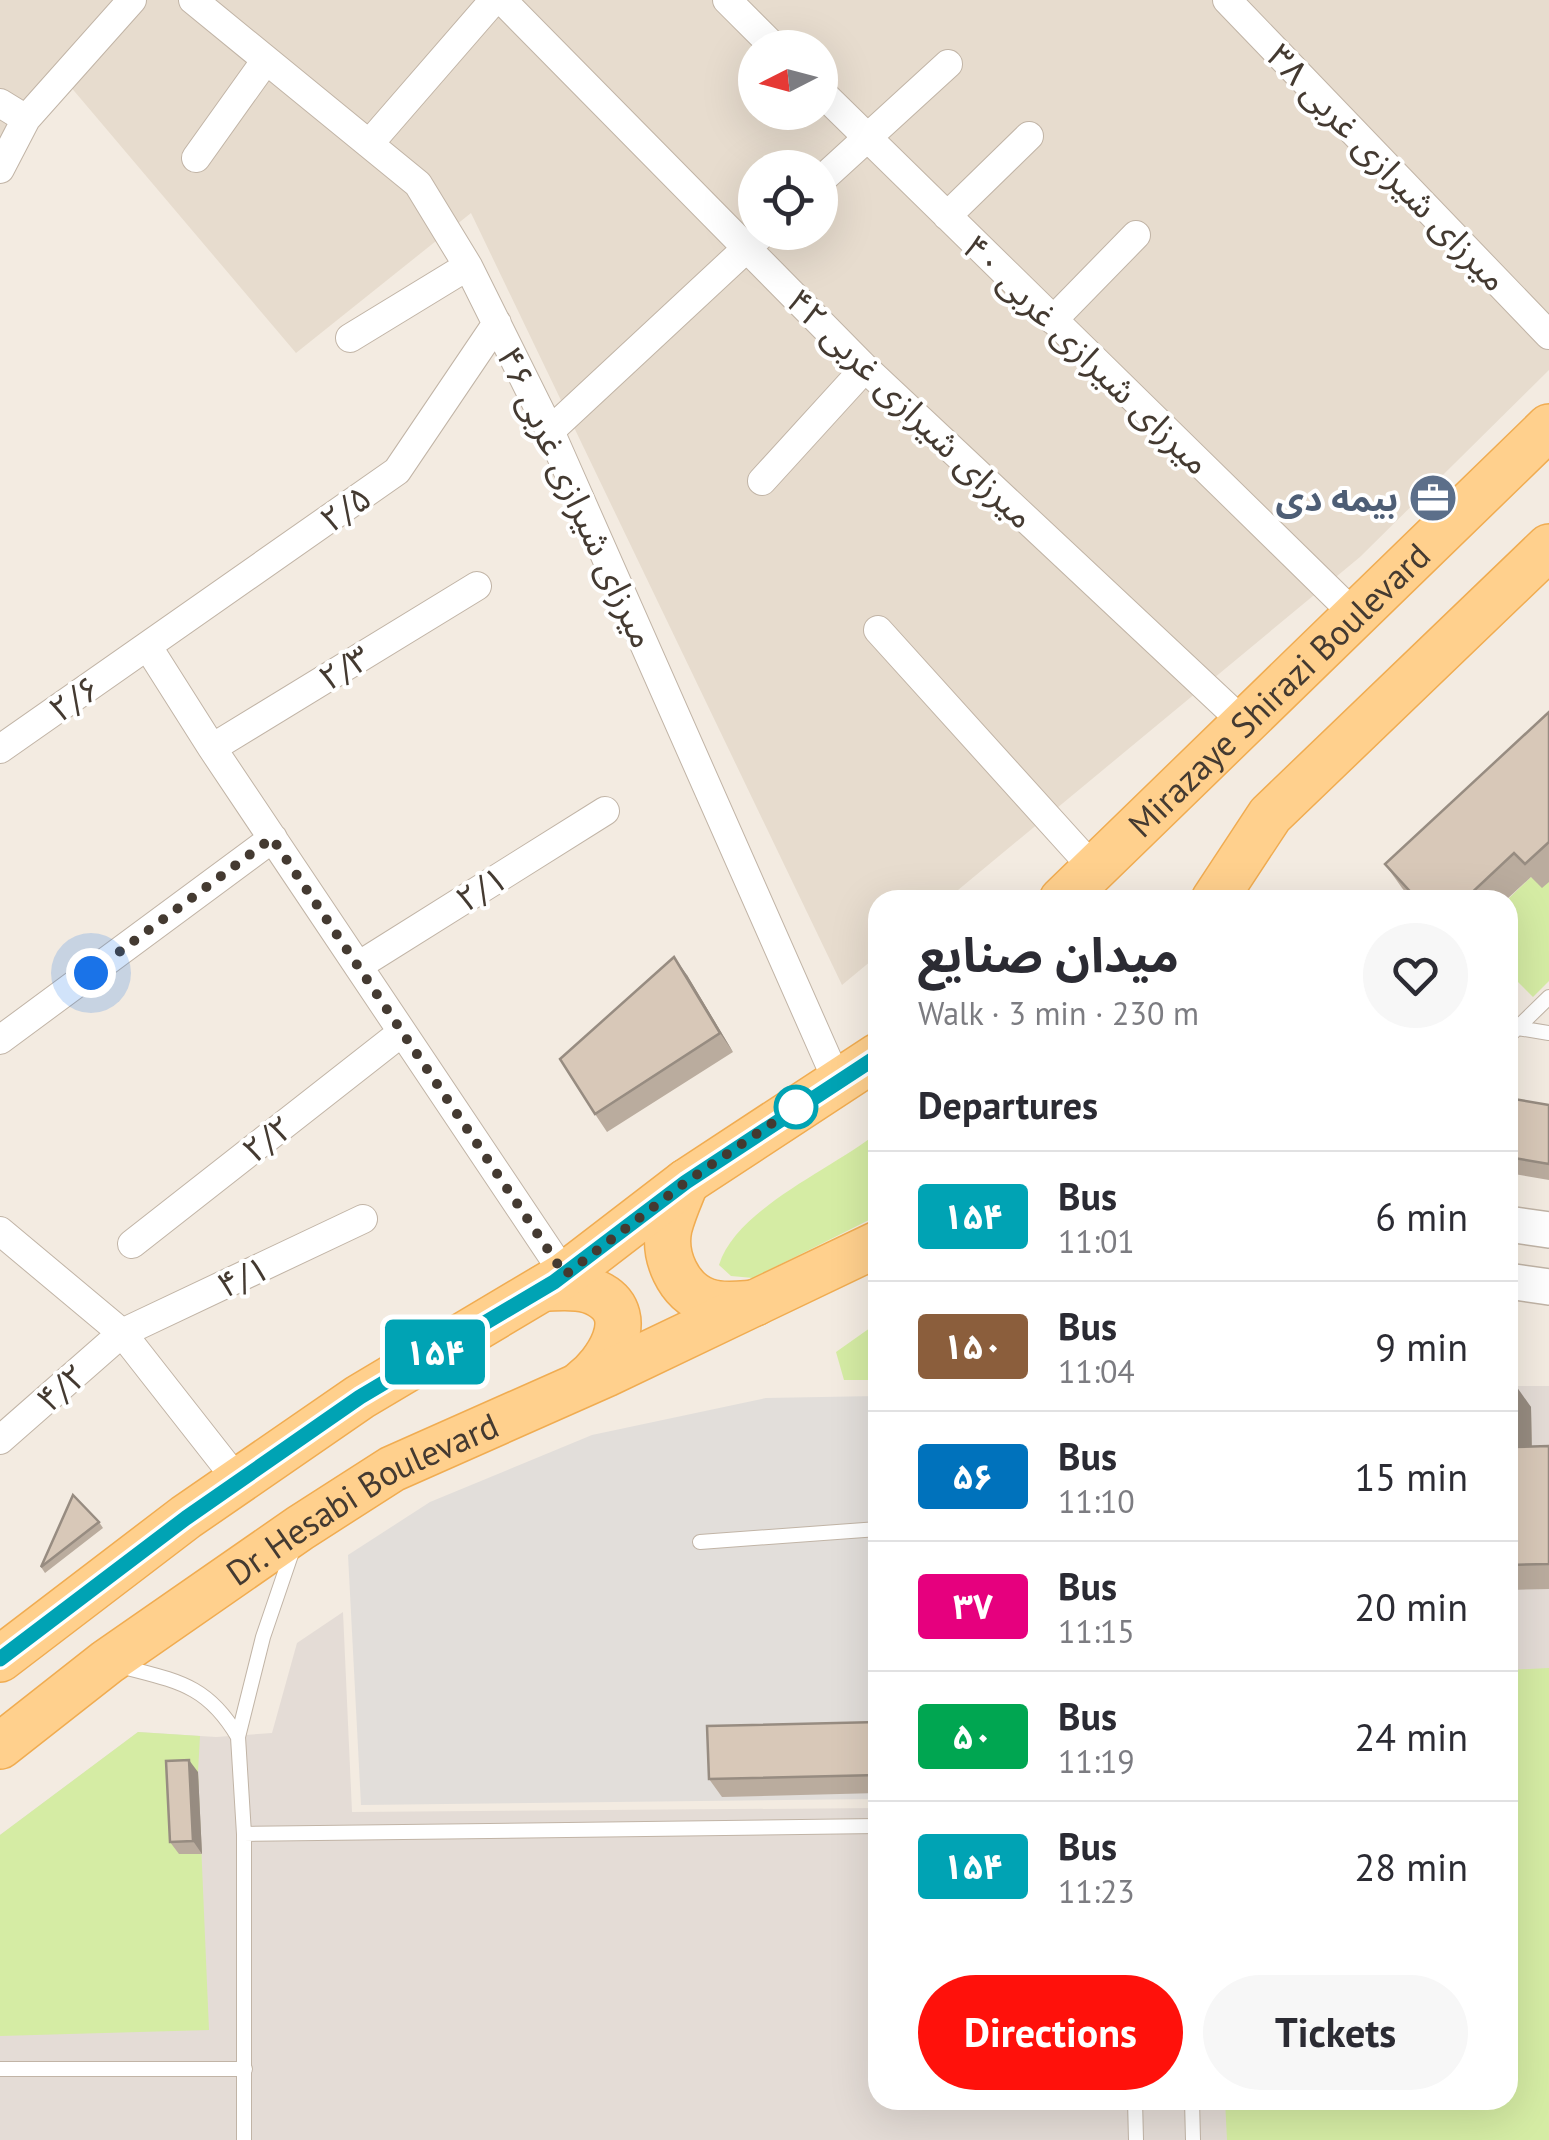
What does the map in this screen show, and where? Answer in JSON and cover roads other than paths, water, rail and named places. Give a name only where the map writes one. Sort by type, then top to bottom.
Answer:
[{"type":"main road","name":"Mirazaye Shirazi Boulevard","points":[[1078,885],[1549,427]]},
{"type":"main road","points":[[1221,890],[1270,816],[1549,547]]},
{"type":"main road","points":[[0,1658],[238,1481],[360,1397],[554,1282],[686,1182],[868,1063]]},
{"type":"main road","points":[[686,1182],[669,1229],[673,1269],[690,1292],[705,1301],[720,1305],[756,1303]]},
{"type":"main road","name":"Dr. Hesabi Boulevard","points":[[0,1746],[107,1662],[392,1469],[577,1387],[868,1249]]},
{"type":"main road","points":[[554,1282],[590,1290],[606,1298],[613,1311],[617,1330],[612,1351],[577,1387]]},
{"type":"main road","points":[[299,1439],[342,1502]]},
{"type":"street","points":[[0,168],[26,118],[132,0]]},
{"type":"street","name":"میرزای شیرازی غربی ۴۶","points":[[193,0],[418,184],[468,266],[550,431],[838,1084]]},
{"type":"street","points":[[369,144],[494,0]]},
{"type":"street","name":"میرزای شیرازی غربی ۴۲","points":[[502,0],[738,224]]},
{"type":"street","points":[[727,0],[758,30]]},
{"type":"street","name":"میرزای شیرازی غربی ۳۸","points":[[1227,0],[1549,334]]},
{"type":"street","points":[[196,158],[266,60]]},
{"type":"street","points":[[838,164],[948,64]]},
{"type":"street","points":[[0,103],[26,118]]},
{"type":"street","name":"میرزای شیرازی غربی ۴۰","points":[[838,109],[1355,616]]},
{"type":"street","points":[[947,216],[1029,136]]},
{"type":"street","points":[[1053,320],[1136,236]]},
{"type":"street","points":[[550,431],[744,250]]},
{"type":"street","name":"میرزای شیرازی غربی ۴۲","points":[[764,250],[865,368],[1244,723]]},
{"type":"street","points":[[350,338],[468,266]]},
{"type":"street","name":"۲/۵","points":[[148,648],[397,471],[497,323]]},
{"type":"street","points":[[762,482],[865,368]]},
{"type":"street","name":"۲/۳","points":[[212,748],[477,586]]},
{"type":"street","points":[[878,630],[1078,885]]},
{"type":"street","points":[[148,648],[401,1033],[554,1282]]},
{"type":"street","name":"۲/۶","points":[[0,749],[148,648]]},
{"type":"street","name":"۲/۱","points":[[358,966],[605,810]]},
{"type":"street","points":[[0,1040],[272,838]]},
{"type":"street","name":"۲/۲","points":[[132,1244],[401,1033]]},
{"type":"street","name":"۴/۱","points":[[122,1334],[363,1219]]},
{"type":"street","points":[[1518,1225],[1549,1230]]},
{"type":"street","points":[[0,1231],[122,1334],[238,1481]]},
{"type":"street","points":[[1518,1282],[1549,1287]]},
{"type":"street","name":"۴/۲","points":[[0,1440],[122,1334]]},
{"type":"lane","points":[[1518,1027],[1549,997]]},
{"type":"lane","points":[[1518,1032],[1549,1034]]},
{"type":"lane","points":[[244,2140],[244,1834],[238,1737],[263,1637],[300,1528]]},
{"type":"lane","points":[[700,1542],[868,1529]]},
{"type":"lane","points":[[107,1662],[201,1691],[224,1713],[238,1737]]},
{"type":"lane","points":[[244,1834],[868,1826]]},
{"type":"lane","points":[[0,2069],[245,2069]]},
{"type":"lane","points":[[1135,2110],[1136,2140]]},
{"type":"lane","points":[[1192,2110],[1193,2140]]},
{"type":"place","name":"بیمه دی","points":[[1433,498]]}]
